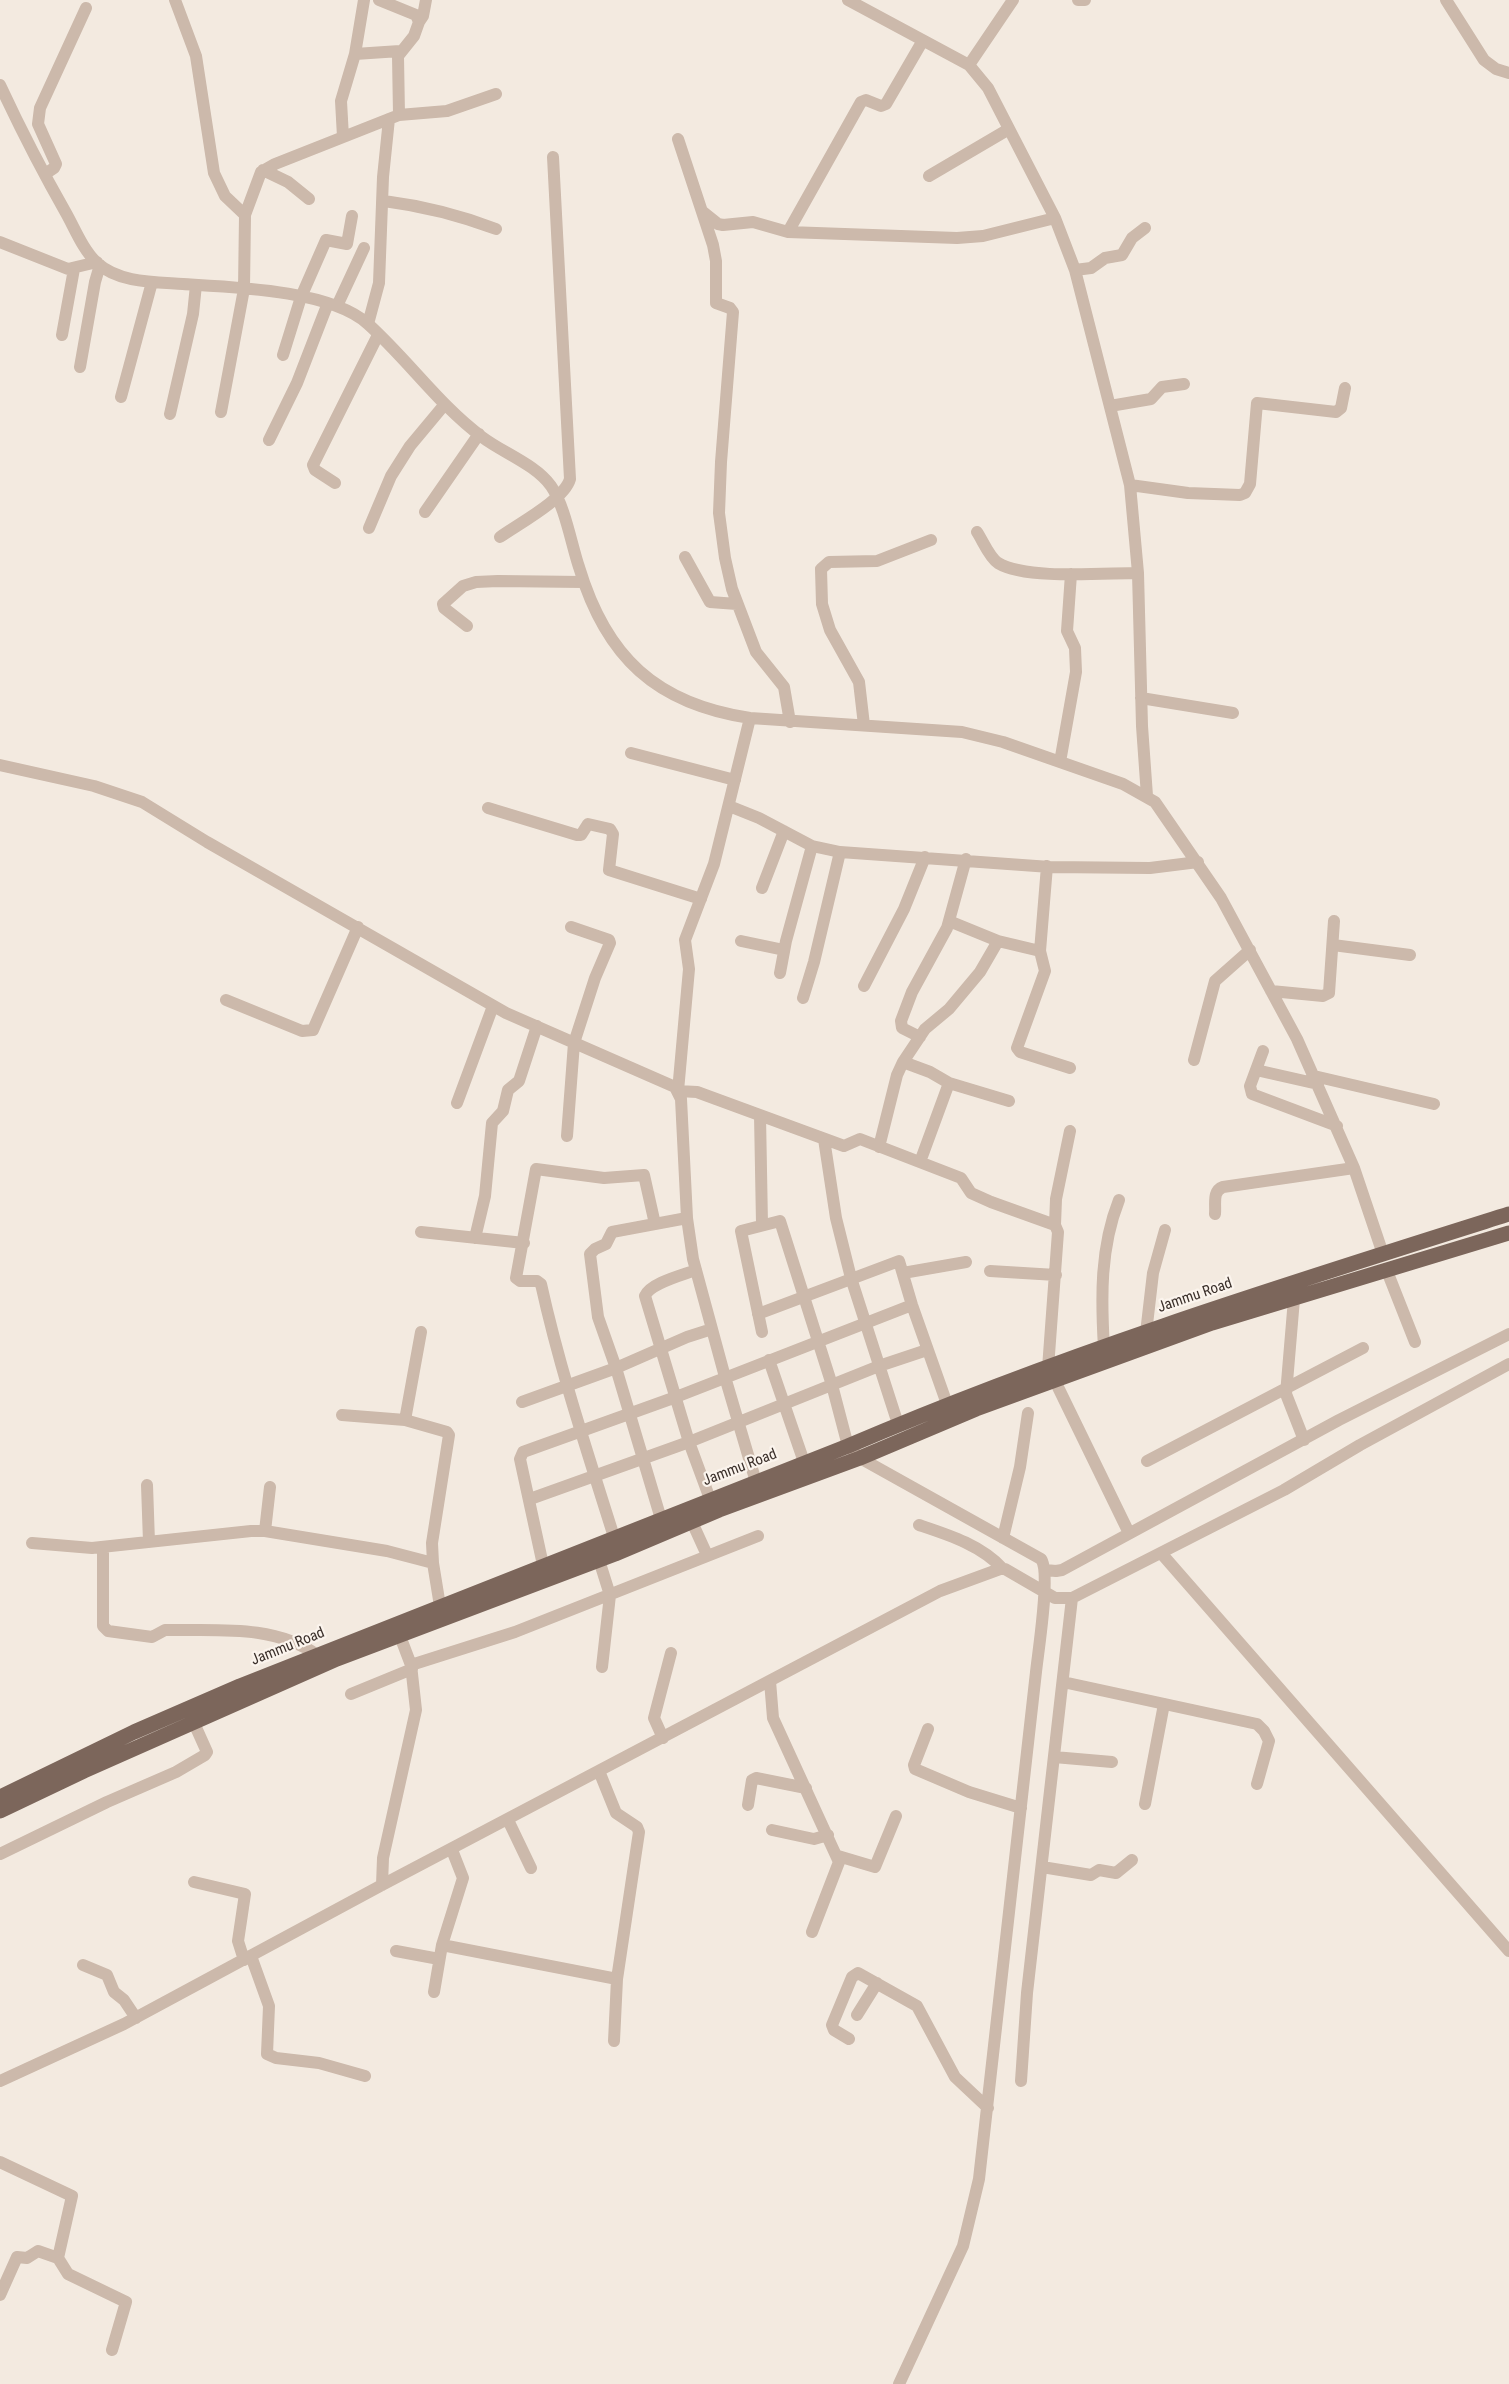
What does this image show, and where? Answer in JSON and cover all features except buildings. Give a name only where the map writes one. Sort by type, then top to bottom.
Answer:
[{"type":"main road","name":"Jammu Road","points":[[0,1797],[134,1732],[317,1655],[848,1446],[947,1404],[1051,1374],[1104,1348],[1226,1304],[1509,1214]]},
{"type":"main road","points":[[0,1811],[84,1771],[200,1735],[337,1659],[860,1458],[976,1409],[1051,1374],[1509,1233]]},
{"type":"street","points":[[175,0],[196,56],[214,172],[225,196],[245,215]]},
{"type":"street","points":[[343,137],[341,101],[354,54],[364,0]]},
{"type":"street","points":[[379,0],[416,15],[419,22]]},
{"type":"street","points":[[368,324],[380,283],[383,177],[394,117],[398,56],[414,36],[423,16],[426,0]]},
{"type":"street","points":[[848,0],[922,42],[969,65],[988,88],[1010,129],[1055,218],[1075,270],[1130,485],[1138,573],[1141,698],[1147,796]]},
{"type":"street","points":[[969,65],[1013,0]]},
{"type":"street","points":[[1078,0],[1085,0]]},
{"type":"street","points":[[1446,0],[1484,60],[1496,69],[1509,73]]},
{"type":"street","points":[[45,174],[56,164],[38,124],[40,108],[86,8]]},
{"type":"street","points":[[788,232],[861,102],[866,100],[881,106],[886,104],[922,42]]},
{"type":"street","points":[[354,54],[400,51]]},
{"type":"street","points":[[0,85],[85,248],[99,264],[115,274],[152,282],[244,289],[301,297],[350,311],[368,324],[445,404],[479,434],[543,476],[558,497],[583,582],[608,635],[625,658],[654,683],[681,700],[731,716],[790,722],[962,732],[1003,741],[1123,784],[1155,802],[1198,862],[1250,950],[1298,1039],[1354,1168],[1383,1254]]},
{"type":"street","points":[[220,412],[244,289],[245,215],[259,175],[263,170],[394,117],[447,111],[496,94]]},
{"type":"street","points":[[929,176],[1010,129]]},
{"type":"street","points":[[678,139],[703,212],[716,261],[716,303],[732,309],[734,320],[721,462],[719,513],[724,558],[737,604],[756,652],[784,687],[790,722]]},
{"type":"street","points":[[500,537],[558,497],[568,485],[570,475],[553,157]]},
{"type":"street","points":[[263,170],[288,183],[309,199]]},
{"type":"street","points":[[384,201],[433,208],[496,229]]},
{"type":"street","points":[[703,212],[718,224],[753,222],[788,232],[957,238],[983,236],[1055,218]]},
{"type":"street","points":[[282,355],[301,297],[326,239],[347,244],[352,216]]},
{"type":"street","points":[[1075,270],[1091,268],[1105,258],[1122,255],[1132,238],[1145,228]]},
{"type":"street","points":[[0,242],[63,268],[74,269],[99,264]]},
{"type":"street","points":[[269,440],[333,305],[364,248]]},
{"type":"street","points":[[80,367],[99,264]]},
{"type":"street","points":[[62,335],[74,269]]},
{"type":"street","points":[[121,397],[152,282]]},
{"type":"street","points":[[170,414],[193,314],[196,285]]},
{"type":"street","points":[[335,483],[315,470],[313,465],[378,335]]},
{"type":"street","points":[[1110,406],[1151,399],[1162,387],[1184,384]]},
{"type":"street","points":[[1130,485],[1188,493],[1245,493],[1250,484],[1257,404],[1336,412],[1341,408],[1345,388]]},
{"type":"street","points":[[369,528],[391,476],[410,446],[445,404]]},
{"type":"street","points":[[425,512],[479,434]]},
{"type":"street","points":[[977,532],[998,562],[1022,570],[1071,574],[1138,573]]},
{"type":"street","points":[[864,725],[859,682],[830,630],[822,604],[821,569],[829,561],[877,561],[931,540]]},
{"type":"street","points":[[685,557],[710,602],[737,604]]},
{"type":"street","points":[[1060,762],[1076,672],[1075,648],[1067,631],[1071,574]]},
{"type":"street","points":[[467,626],[444,608],[443,604],[468,584],[498,581],[583,582]]},
{"type":"street","points":[[1141,698],[1233,713]]},
{"type":"street","points":[[750,718],[714,864],[685,939],[689,969],[678,1091],[682,1106],[687,1218],[696,1270],[724,1377],[756,1482]]},
{"type":"street","points":[[631,753],[735,780]]},
{"type":"street","points":[[0,765],[94,786],[142,802],[207,842],[494,1006],[675,1087],[678,1091],[697,1092],[846,1147],[860,1139],[961,1178],[971,1193],[1055,1225]]},
{"type":"street","points":[[729,806],[812,846],[840,852],[1047,866],[1150,868],[1198,862]]},
{"type":"street","points":[[488,808],[577,835],[581,835],[588,824],[610,829],[613,834],[609,870],[701,898]]},
{"type":"street","points":[[762,888],[784,831]]},
{"type":"street","points":[[780,973],[812,846]]},
{"type":"street","points":[[803,998],[814,962],[840,852]]},
{"type":"street","points":[[864,987],[904,909],[925,857]]},
{"type":"street","points":[[920,1037],[902,1028],[901,1021],[912,992],[949,921],[966,859]]},
{"type":"street","points":[[1047,866],[1040,951],[1045,971],[1017,1048],[1020,1052],[1070,1068]]},
{"type":"street","points":[[949,921],[998,941],[1040,951]]},
{"type":"street","points":[[1271,991],[1326,995],[1330,991],[1334,921]]},
{"type":"street","points":[[226,1000],[302,1031],[313,1030],[358,927]]},
{"type":"street","points":[[567,1136],[574,1043],[610,943],[609,940],[571,927]]},
{"type":"street","points":[[741,940],[784,950]]},
{"type":"street","points":[[879,1147],[897,1075],[903,1062],[920,1037],[949,1009],[980,972],[998,941]]},
{"type":"street","points":[[1333,945],[1410,955]]},
{"type":"street","points":[[1194,1060],[1215,981],[1250,950]]},
{"type":"street","points":[[457,1103],[494,1006]]},
{"type":"street","points":[[475,1238],[485,1196],[492,1123],[503,1111],[508,1090],[519,1081],[537,1026]]},
{"type":"street","points":[[1263,1051],[1250,1086],[1251,1094],[1337,1126]]},
{"type":"street","points":[[903,1062],[930,1072],[949,1083],[1009,1101]]},
{"type":"street","points":[[1256,1070],[1434,1104]]},
{"type":"street","points":[[920,1162],[949,1083]]},
{"type":"street","points":[[760,1115],[762,1224]]},
{"type":"street","points":[[1070,1131],[1055,1205],[1055,1225],[1058,1232],[1051,1374],[1129,1533]]},
{"type":"street","points":[[824,1139],[836,1218],[852,1278],[898,1424]]},
{"type":"street","points":[[614,1537],[580,1432],[541,1284],[537,1281],[519,1281],[516,1278],[537,1168],[604,1178],[644,1176],[655,1224]]},
{"type":"street","points":[[1215,1214],[1216,1191],[1223,1187],[1354,1168]]},
{"type":"street","points":[[1104,1348],[1101,1297],[1103,1261],[1119,1200]]},
{"type":"street","points":[[661,1519],[616,1368],[598,1317],[590,1254],[606,1244],[612,1232],[687,1218]]},
{"type":"street","points":[[762,1332],[741,1232],[743,1229],[778,1221],[782,1222],[832,1385],[848,1446],[860,1458],[1041,1559],[1053,1588],[1063,1682],[1027,1993],[1021,2081]]},
{"type":"street","points":[[1146,1333],[1153,1273],[1165,1230]]},
{"type":"street","points":[[421,1232],[524,1243]]},
{"type":"street","points":[[759,1314],[897,1261],[900,1262],[912,1305],[947,1404]]},
{"type":"street","points":[[903,1273],[966,1262]]},
{"type":"street","points":[[696,1270],[666,1281],[645,1293],[689,1442],[710,1499]]},
{"type":"street","points":[[990,1271],[1056,1275]]},
{"type":"street","points":[[1388,1271],[1415,1342]]},
{"type":"street","points":[[1294,1299],[1286,1388],[1288,1402],[1304,1440]]},
{"type":"street","points":[[543,1565],[520,1459],[522,1454],[912,1305]]},
{"type":"street","points":[[522,1402],[616,1368],[712,1329]]},
{"type":"street","points":[[405,1420],[421,1332]]},
{"type":"street","points":[[899,2384],[967,2235],[979,2179],[1021,1808],[1056,1572],[1509,1334]]},
{"type":"street","points":[[1147,1461],[1363,1348]]},
{"type":"street","points":[[530,1499],[689,1442],[879,1366],[927,1350]]},
{"type":"street","points":[[769,1360],[804,1462]]},
{"type":"street","points":[[0,2082],[136,2018],[382,1885],[940,1591],[995,1569],[1003,1569],[1053,1588],[1161,1553],[1284,1490],[1360,1445],[1509,1364]]},
{"type":"street","points":[[1003,1538],[1020,1467],[1028,1413]]},
{"type":"street","points":[[342,1415],[405,1420],[447,1432],[450,1435],[432,1543],[440,1606]]},
{"type":"street","points":[[147,1485],[149,1542]]},
{"type":"street","points":[[265,1531],[270,1486]]},
{"type":"street","points":[[692,1522],[706,1553]]},
{"type":"street","points":[[919,1525],[964,1541],[990,1556],[1003,1569]]},
{"type":"street","points":[[32,1543],[103,1547],[265,1531],[387,1551],[433,1563]]},
{"type":"street","points":[[351,1694],[410,1663],[515,1632],[607,1587],[758,1536]]},
{"type":"street","points":[[103,1547],[103,1626],[108,1631],[152,1637],[165,1630],[270,1634],[306,1647],[317,1655]]},
{"type":"street","points":[[1161,1553],[1509,1951]]},
{"type":"street","points":[[599,1560],[607,1587],[602,1667]]},
{"type":"street","points":[[382,1885],[383,1858],[416,1710],[410,1663],[400,1636]]},
{"type":"street","points":[[663,1738],[654,1718],[671,1653]]},
{"type":"street","points":[[770,1681],[773,1718],[838,1856],[838,1864],[812,1932]]},
{"type":"street","points":[[1063,1682],[1257,1724],[1269,1741],[1257,1784]]},
{"type":"street","points":[[1145,1804],[1164,1704]]},
{"type":"street","points":[[928,1729],[914,1765],[915,1769],[969,1792],[1021,1808]]},
{"type":"street","points":[[0,1854],[190,1765],[207,1754],[200,1735]]},
{"type":"street","points":[[1054,1757],[1112,1762]]},
{"type":"street","points":[[599,1772],[616,1813],[637,1827],[639,1832],[617,1979],[614,2041]]},
{"type":"street","points":[[748,1805],[752,1780],[756,1778],[806,1788]]},
{"type":"street","points":[[838,1856],[875,1867],[896,1816]]},
{"type":"street","points":[[508,1820],[531,1868]]},
{"type":"street","points":[[772,1830],[814,1839],[828,1835]]},
{"type":"street","points":[[434,1992],[442,1945],[463,1878],[452,1850]]},
{"type":"street","points":[[1042,1867],[1091,1875],[1099,1870],[1116,1873],[1132,1860]]},
{"type":"street","points":[[194,1882],[245,1894],[238,1941],[268,2006],[267,2054],[276,2058],[319,2063],[365,2076]]},
{"type":"street","points":[[442,1945],[617,1979]]},
{"type":"street","points":[[396,1952],[440,1959]]},
{"type":"street","points":[[83,1965],[105,1974],[113,1991],[124,2000],[136,2018]]},
{"type":"street","points":[[849,2039],[834,2030],[832,2026],[852,1977],[860,1974],[917,2006],[955,2077],[988,2108]]},
{"type":"street","points":[[857,2015],[877,1983]]},
{"type":"street","points":[[0,2163],[72,2196],[58,2258],[62,2267],[70,2275],[126,2302],[112,2350]]},
{"type":"street","points":[[0,2295],[17,2257],[27,2258],[38,2251],[58,2258]]}]
